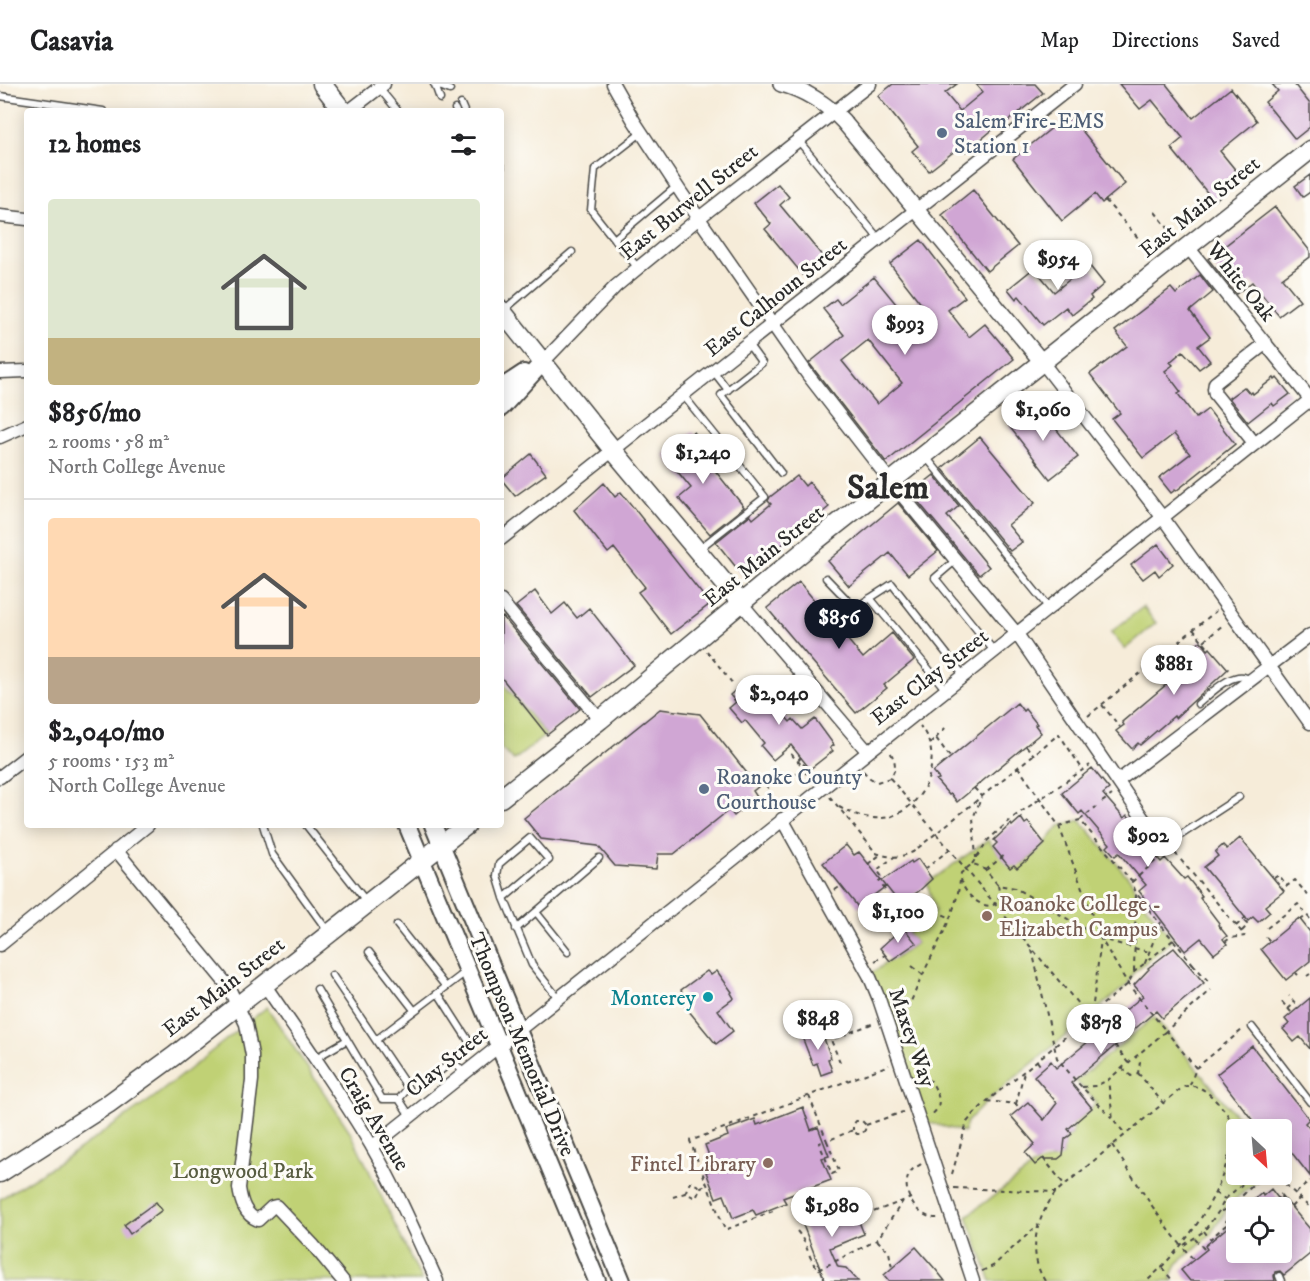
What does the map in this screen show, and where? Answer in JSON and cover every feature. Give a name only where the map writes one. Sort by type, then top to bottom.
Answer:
[{"type":"main road","points":[[322,84],[341,108]]},
{"type":"main road","name":"East Main Street","points":[[504,796],[891,482],[1310,150]]},
{"type":"main road","points":[[504,313],[613,450],[741,603]]},
{"type":"main road","points":[[504,386],[543,362]]},
{"type":"main road","points":[[504,405],[543,362]]},
{"type":"main road","name":"Thompson Memorial Drive","points":[[408,828],[597,1281]]},
{"type":"main road","name":"Thompson Memorial Drive","points":[[434,828],[622,1281]]},
{"type":"main road","name":"East Main Street","points":[[0,1173],[108,1104],[174,1056],[462,828]]},
{"type":"street","points":[[612,84],[641,133],[808,375],[891,482],[1017,634],[1157,839],[1167,844]]},
{"type":"street","points":[[781,84],[809,90],[834,111],[1042,362],[1162,518],[1310,723]]},
{"type":"street","name":"East Burwell Street","points":[[543,362],[616,286],[870,84]]},
{"type":"street","name":"East Calhoun Street","points":[[504,537],[1075,84]]},
{"type":"street","points":[[353,108],[382,86]]},
{"type":"street","points":[[0,216],[24,219]]},
{"type":"street","name":"White Oak","points":[[1186,247],[1310,399]]},
{"type":"street","points":[[1255,444],[1215,394],[1214,389],[1215,383],[1266,343]]},
{"type":"street","points":[[0,372],[24,371]]},
{"type":"street","name":"East Clay Street","points":[[518,1030],[1310,399]]},
{"type":"street","points":[[0,437],[24,426]]},
{"type":"street","points":[[741,603],[868,752]]},
{"type":"street","points":[[504,605],[600,720]]},
{"type":"street","points":[[1118,781],[1310,635]]},
{"type":"street","points":[[0,777],[24,758]]},
{"type":"street","name":"Maxey Way","points":[[782,819],[868,975],[891,1036],[972,1278]]},
{"type":"street","points":[[0,945],[144,828]]},
{"type":"street","points":[[116,850],[228,987],[246,1024],[252,1055],[252,1080],[239,1188],[240,1199],[245,1209],[254,1219],[258,1220],[276,1206],[314,1246],[342,1281]]},
{"type":"street","name":"Craig Avenue","points":[[264,984],[372,1147],[438,1281]]},
{"type":"street","name":"Clay Street","points":[[372,1147],[518,1030]]},
{"type":"lane","points":[[435,85],[450,90]]},
{"type":"lane","points":[[435,85],[442,97]]},
{"type":"lane","points":[[382,86],[397,108]]},
{"type":"lane","points":[[0,96],[82,108]]},
{"type":"lane","points":[[461,104],[463,108]]},
{"type":"lane","points":[[638,268],[591,210],[595,168],[641,133]]},
{"type":"lane","points":[[798,139],[879,240]]},
{"type":"lane","points":[[614,239],[677,186]]},
{"type":"lane","points":[[504,309],[572,252]]},
{"type":"lane","points":[[748,344],[762,363],[721,395],[781,473]]},
{"type":"lane","points":[[714,372],[728,390]]},
{"type":"lane","points":[[683,395],[765,497],[698,551]]},
{"type":"lane","points":[[925,455],[1049,608]]},
{"type":"lane","points":[[956,560],[935,578],[994,652]]},
{"type":"lane","points":[[826,578],[855,608],[892,584],[964,676]]},
{"type":"lane","points":[[870,598],[946,690]]},
{"type":"lane","points":[[1198,704],[1240,675],[1246,677],[1250,682]]},
{"type":"lane","points":[[1167,844],[1239,797]]},
{"type":"lane","points":[[264,828],[272,854],[330,933]]},
{"type":"lane","points":[[308,828],[368,903]]},
{"type":"lane","points":[[504,898],[549,860],[530,838],[496,869],[504,898],[532,965],[558,999]]},
{"type":"lane","points":[[516,929],[599,858]]},
{"type":"lane","points":[[536,912],[568,952]]},
{"type":"lane","points":[[397,925],[446,987]]},
{"type":"lane","points":[[369,952],[414,1010]]},
{"type":"lane","points":[[376,1040],[468,971]]},
{"type":"lane","points":[[332,975],[408,1088],[399,1099]]},
{"type":"lane","points":[[317,989],[382,1099],[399,1099]]},
{"type":"lane","points":[[435,1075],[453,1061],[470,1043],[438,993]]},
{"type":"lane","points":[[1252,1027],[1310,1102]]},
{"type":"lane","points":[[315,1059],[347,1040]]},
{"type":"lane","points":[[453,1061],[464,1073]]},
{"type":"lane","points":[[399,1099],[411,1116]]},
{"type":"path","points":[[1105,200],[1162,266]]},
{"type":"path","points":[[1155,212],[1186,247]]},
{"type":"path","points":[[1079,724],[1223,604]]},
{"type":"path","points":[[1204,641],[1233,617]]},
{"type":"path","points":[[1193,629],[1209,649]]},
{"type":"path","points":[[697,639],[733,684]]},
{"type":"path","points":[[1169,650],[1185,670]]},
{"type":"path","points":[[780,710],[811,685]]},
{"type":"path","points":[[1102,705],[1120,727]]},
{"type":"path","points":[[837,806],[849,813],[876,818],[890,816],[912,804],[921,794],[930,776],[932,758],[930,744],[919,724]]},
{"type":"path","points":[[930,744],[947,726]]},
{"type":"path","points":[[830,797],[870,847],[881,855],[904,856],[913,852],[1059,734],[1083,770]]},
{"type":"path","points":[[936,738],[950,757]]},
{"type":"path","points":[[1026,746],[1034,755]]},
{"type":"path","points":[[888,750],[894,758],[895,765],[890,778]]},
{"type":"path","points":[[791,754],[813,777]]},
{"type":"path","points":[[801,757],[799,759],[805,766],[803,768]]},
{"type":"path","points":[[891,1036],[901,1024],[951,918],[958,898],[961,873],[972,864],[988,840],[1015,816],[1102,757]]},
{"type":"path","points":[[1018,767],[1042,798],[1059,826],[1101,939],[1128,984],[1196,1068]]},
{"type":"path","points":[[863,771],[878,782],[890,778]]},
{"type":"path","points":[[770,778],[772,781],[766,785],[768,788],[785,775],[808,773]]},
{"type":"path","points":[[774,775],[779,780]]},
{"type":"path","points":[[1073,777],[1076,781]]},
{"type":"path","points":[[890,778],[1094,1023]]},
{"type":"path","points":[[974,788],[982,796]]},
{"type":"path","points":[[1102,802],[1111,794]]},
{"type":"path","points":[[976,858],[973,818],[982,796]]},
{"type":"path","points":[[1059,826],[1080,820],[1096,807]]},
{"type":"path","points":[[1080,820],[1132,882],[1136,893],[1191,965],[1208,981]]},
{"type":"path","points":[[1167,844],[1245,936],[1230,938],[1225,942]]},
{"type":"path","points":[[925,869],[950,849]]},
{"type":"path","points":[[1108,854],[1111,851]]},
{"type":"path","points":[[986,870],[1006,854]]},
{"type":"path","points":[[868,864],[881,855]]},
{"type":"path","points":[[885,890],[879,881],[883,878],[877,870],[894,857]]},
{"type":"path","points":[[1132,882],[1155,862]]},
{"type":"path","points":[[1145,863],[1148,868]]},
{"type":"path","points":[[960,879],[962,886],[976,902],[989,907],[995,904],[999,898],[998,885],[986,870],[979,865],[972,864]]},
{"type":"path","points":[[1274,878],[1279,875],[1287,886],[1295,880],[1310,898]]},
{"type":"path","points":[[998,885],[1015,888],[1101,939],[1149,952]]},
{"type":"path","points":[[835,891],[841,886]]},
{"type":"path","points":[[1134,972],[1136,893]]},
{"type":"path","points":[[1267,928],[1298,904],[1310,919]]},
{"type":"path","points":[[935,912],[951,918]]},
{"type":"path","points":[[1300,920],[1307,916]]},
{"type":"path","points":[[1236,926],[1244,919],[1248,925],[1241,932]]},
{"type":"path","points":[[1145,963],[1161,923]]},
{"type":"path","points":[[1266,936],[1270,941]]},
{"type":"path","points":[[1092,1012],[1101,939]]},
{"type":"path","points":[[939,1180],[953,1173],[967,1122],[987,1101],[1128,984],[1134,972],[1173,940]]},
{"type":"path","points":[[1031,947],[1057,1058],[1125,1134]]},
{"type":"path","points":[[1149,959],[1152,964]]},
{"type":"path","points":[[912,966],[923,975]]},
{"type":"path","points":[[1081,1087],[1095,1086],[1108,1080],[1211,990]]},
{"type":"path","points":[[1288,1009],[1295,1003],[1289,996]]},
{"type":"path","points":[[1144,1004],[1148,1002]]},
{"type":"path","points":[[1282,1002],[1292,1013]]},
{"type":"path","points":[[825,1042],[885,1019]]},
{"type":"path","points":[[1190,1085],[1196,1068],[1242,1030]]},
{"type":"path","points":[[831,1040],[840,1062]]},
{"type":"path","points":[[1115,1045],[1128,1062]]},
{"type":"path","points":[[1135,1056],[1140,1062],[1138,1073],[1163,1104]]},
{"type":"path","points":[[773,1210],[725,1230],[690,1141],[899,1061]]},
{"type":"path","points":[[1037,1061],[1042,1068]]},
{"type":"path","points":[[1122,1068],[1131,1076],[1138,1073]]},
{"type":"path","points":[[1016,1104],[1025,1070]]},
{"type":"path","points":[[916,1078],[932,1082],[940,1099],[939,1107],[926,1118]]},
{"type":"path","points":[[1108,1080],[1113,1119]]},
{"type":"path","points":[[1071,1085],[1076,1081]]},
{"type":"path","points":[[1045,1281],[1036,1263],[1038,1225],[1046,1205],[1065,1184],[1183,1087],[1190,1085],[1199,1087],[1224,1108],[1230,1119]]},
{"type":"path","points":[[809,1096],[827,1141],[839,1171],[832,1174],[819,1143],[827,1141],[853,1130]]},
{"type":"path","points":[[987,1101],[1016,1104],[1020,1109]]},
{"type":"path","points":[[866,1125],[915,1107]]},
{"type":"path","points":[[853,1130],[856,1121],[862,1121],[866,1125]]},
{"type":"path","points":[[853,1130],[857,1134],[862,1134],[866,1130],[866,1125]]},
{"type":"path","points":[[1112,1145],[1181,1246],[1194,1260]]},
{"type":"path","points":[[1043,1158],[1065,1184]]},
{"type":"path","points":[[932,1160],[912,1169],[907,1185],[910,1198],[919,1212],[925,1216],[932,1218],[951,1215]]},
{"type":"path","points":[[1147,1281],[1181,1246],[1215,1193],[1226,1162]]},
{"type":"path","points":[[1295,1193],[1310,1181]]},
{"type":"path","points":[[685,1193],[690,1182],[700,1187]]},
{"type":"path","points":[[673,1197],[685,1193],[696,1198],[700,1187],[707,1184]]},
{"type":"path","points":[[1181,1246],[1204,1231],[1225,1199],[1241,1185]]},
{"type":"path","points":[[1219,1211],[1239,1203],[1254,1185]]},
{"type":"path","points":[[1286,1185],[1310,1208]]},
{"type":"path","points":[[944,1194],[956,1187],[1056,1192]]},
{"type":"path","points":[[1215,1193],[1225,1199]]},
{"type":"path","points":[[857,1218],[910,1198]]},
{"type":"path","points":[[1292,1206],[1300,1198]]},
{"type":"path","points":[[797,1231],[818,1270],[877,1240],[903,1201]]},
{"type":"path","points":[[972,1278],[993,1266],[1038,1225]]},
{"type":"path","points":[[1204,1231],[1210,1239],[1226,1226]]},
{"type":"path","points":[[1194,1238],[1205,1250]]},
{"type":"path","points":[[877,1240],[890,1252],[892,1268]]},
{"type":"path","points":[[1162,1268],[1173,1281]]},
{"type":"green space","points":[[1143,607],[1156,623],[1125,649],[1111,632]]},
{"type":"green space","points":[[504,685],[546,735],[514,760],[504,752]]},
{"type":"green space","points":[[1080,820],[1132,882],[1136,893],[1173,940],[1134,972],[1128,984],[987,1101],[967,1122],[964,1132],[919,1120],[869,975],[916,943],[908,933],[935,911],[927,883],[988,840],[1010,867],[1026,862],[1045,844],[1059,826]]},
{"type":"green space","name":"Longwood Park","points":[[267,1007],[351,1133],[422,1281],[0,1281],[0,1199],[75,1152],[153,1098]]},
{"type":"green space","points":[[1154,1017],[1239,1119],[1226,1119],[1226,1185],[1252,1185],[1238,1197],[1226,1197],[1226,1211],[1210,1235],[1177,1264],[1171,1279],[1173,1281],[991,1281],[967,1216],[1035,1165],[1063,1155],[1062,1142],[1072,1134],[1073,1124],[1096,1102],[1076,1081]]},
{"type":"building","name":"Salem Fire-EMS Station 1","points":[[893,84],[957,84],[945,93],[960,111],[983,92],[976,84],[1035,84],[1043,93],[966,152],[961,146],[929,171],[912,151],[918,146],[878,96]]},
{"type":"building","points":[[1119,84],[1166,84],[1193,118],[1231,88],[1257,121],[1220,151],[1242,178],[1214,201],[1171,148],[1183,138],[1152,100],[1140,109]]},
{"type":"building","points":[[1272,84],[1294,84],[1310,104],[1310,127],[1295,139],[1265,102],[1278,91]]},
{"type":"building","points":[[1071,117],[1125,184],[1102,203],[1095,194],[1062,221],[1013,159],[1058,123],[1061,126]]},
{"type":"building","points":[[1310,175],[1310,192],[1303,197],[1295,186]]},
{"type":"building","points":[[778,184],[789,197],[780,205],[824,258],[803,275],[765,229],[771,224],[754,203]]},
{"type":"building","points":[[973,190],[1018,246],[987,271],[942,215]]},
{"type":"building","points":[[1275,207],[1310,251],[1310,257],[1282,278],[1300,300],[1279,316],[1252,282],[1236,294],[1208,259]]},
{"type":"building","points":[[921,240],[965,297],[948,310],[969,337],[985,324],[1014,359],[886,462],[809,363],[844,335],[823,309],[836,299],[840,304],[874,277],[914,326],[929,314],[890,264]],"holes":[[[868,340],[902,383],[877,404],[842,361]]]},
{"type":"building","points":[[1081,255],[1104,284],[1090,296],[1092,299],[1072,315],[1066,307],[1043,325],[1019,296],[1016,299],[1008,289],[1034,268],[1054,292],[1074,276],[1066,267]]},
{"type":"building","points":[[1200,275],[1213,292],[1190,311],[1210,337],[1198,346],[1210,361],[1199,369],[1183,351],[1170,362],[1173,365],[1165,371],[1181,392],[1178,394],[1196,418],[1208,409],[1235,444],[1171,493],[1159,478],[1190,454],[1174,434],[1143,458],[1112,419],[1120,413],[1090,374],[1127,346],[1115,331],[1171,288],[1176,294]]},
{"type":"building","points":[[1274,378],[1275,380],[1277,378],[1290,394],[1274,406],[1272,403],[1248,422],[1229,398],[1244,387],[1250,394],[1252,392],[1253,394]]},
{"type":"building","points":[[1037,404],[1078,457],[1050,479],[1009,426]]},
{"type":"building","points":[[693,432],[711,454],[705,458],[744,507],[710,534],[679,498],[691,488],[664,455]]},
{"type":"building","points":[[980,437],[1035,503],[1008,525],[1022,542],[1010,551],[942,468]]},
{"type":"building","points":[[531,454],[546,474],[515,496],[504,483],[504,476]]},
{"type":"building","points":[[934,475],[959,506],[947,516],[989,567],[979,575],[911,493]]},
{"type":"building","points":[[797,476],[805,486],[809,482],[829,507],[743,576],[716,542],[750,515],[753,519],[771,504],[768,501],[770,497]]},
{"type":"building","points":[[604,483],[615,497],[621,492],[710,604],[671,634],[638,592],[645,587],[614,548],[608,553],[574,510]]},
{"type":"building","points":[[898,503],[938,551],[908,575],[890,553],[849,586],[828,561]]},
{"type":"building","points":[[1158,544],[1173,564],[1159,576],[1155,570],[1143,579],[1131,565]]},
{"type":"building","points":[[799,582],[863,658],[892,633],[914,660],[884,685],[887,688],[856,713],[767,608]]},
{"type":"building","points":[[535,591],[552,614],[565,603],[577,618],[589,608],[634,665],[592,697],[516,606]]},
{"type":"building","points":[[504,618],[580,709],[547,735],[504,681]]},
{"type":"building","points":[[1201,641],[1228,669],[1175,718],[1174,716],[1132,749],[1116,731],[1124,725],[1122,722],[1192,663],[1185,654]]},
{"type":"building","points":[[747,680],[754,687],[761,681],[774,696],[770,699],[790,722],[793,719],[802,729],[815,719],[834,745],[830,748],[833,751],[810,769],[791,745],[773,760],[761,746],[764,743],[745,720],[742,723],[729,708],[736,702],[730,695]]},
{"type":"building","points":[[1017,703],[1037,724],[1035,725],[1041,733],[957,802],[936,780],[939,779],[933,772]]},
{"type":"building","name":"Roanoke County Courthouse","points":[[660,709],[700,714],[758,787],[753,791],[757,797],[734,816],[729,810],[674,854],[658,854],[656,869],[615,866],[598,846],[541,839],[524,818]]},
{"type":"building","points":[[1092,768],[1109,789],[1103,794],[1124,818],[1127,815],[1136,825],[1132,828],[1161,862],[1165,858],[1184,879],[1187,877],[1202,896],[1200,898],[1227,936],[1223,939],[1227,944],[1214,954],[1201,938],[1185,951],[1139,891],[1146,885],[1119,853],[1115,856],[1107,847],[1110,844],[1082,811],[1079,814],[1062,793]]},
{"type":"building","points":[[1021,818],[1025,824],[1028,822],[1045,844],[1026,862],[1017,868],[1014,865],[1010,868],[993,847],[997,843],[994,840]]},
{"type":"building","points":[[1240,838],[1284,891],[1265,906],[1270,912],[1258,922],[1253,917],[1248,921],[1204,867],[1218,856],[1215,852],[1223,845],[1227,849]]},
{"type":"building","points":[[846,845],[854,855],[859,852],[886,886],[858,907],[823,863]]},
{"type":"building","points":[[918,859],[932,879],[900,904],[882,881],[911,861],[912,863]]},
{"type":"building","points":[[1299,918],[1310,932],[1310,961],[1286,980],[1261,949]]},
{"type":"building","points":[[903,927],[916,943],[890,961],[880,948]]},
{"type":"building","points":[[1174,948],[1204,983],[1162,1018],[1156,1011],[1071,1083],[1092,1108],[1068,1129],[1072,1134],[1065,1139],[1063,1155],[1058,1159],[1042,1159],[1035,1165],[1025,1153],[1035,1144],[1011,1116],[1028,1102],[1044,1120],[1057,1103],[1034,1076],[1051,1061],[1056,1068],[1089,1041],[1082,1033],[1106,1014],[1112,1021],[1143,996],[1134,985],[1148,968]]},
{"type":"building","name":"Monterey","points":[[707,971],[711,975],[717,971],[734,998],[718,1010],[733,1031],[716,1044],[679,999],[684,995],[681,990]]},
{"type":"building","points":[[1310,998],[1310,1049],[1300,1037],[1294,1042],[1283,1029],[1289,1024],[1285,1019]]},
{"type":"building","points":[[821,1030],[831,1058],[828,1059],[832,1071],[821,1075],[817,1063],[813,1065],[802,1037]]},
{"type":"building","points":[[1252,1046],[1309,1119],[1305,1123],[1310,1129],[1310,1176],[1292,1153],[1292,1119],[1252,1119],[1217,1074]]},
{"type":"building","name":"Fintel Library","points":[[803,1107],[811,1130],[818,1127],[829,1156],[822,1158],[831,1180],[783,1198],[786,1203],[756,1215],[753,1210],[733,1218],[724,1195],[716,1198],[706,1172],[714,1169],[705,1145],[728,1136],[726,1130],[755,1119],[757,1125]]},
{"type":"building","points":[[1271,1189],[1277,1197],[1257,1197],[1262,1193],[1263,1196]]},
{"type":"building","points":[[836,1201],[838,1207],[851,1202],[864,1234],[830,1248],[838,1267],[846,1268],[858,1281],[825,1281],[801,1220],[826,1210],[825,1205]]},
{"type":"building","points":[[156,1202],[162,1210],[130,1234],[124,1225]]},
{"type":"building","points":[[1292,1208],[1310,1229],[1310,1254],[1284,1275],[1280,1271],[1275,1272],[1275,1281],[1190,1281],[1181,1270],[1207,1249],[1205,1246],[1226,1228],[1226,1263],[1292,1263]]},
{"type":"building","points":[[916,1247],[945,1281],[889,1281],[884,1275]]},
{"type":"place","name":"Salem Fire-EMS Station 1","points":[[942,133]]},
{"type":"place","name":"Roanoke County Courthouse","points":[[704,789]]},
{"type":"place","name":"Roanoke College - Elizabeth Campus","points":[[987,916]]},
{"type":"place","name":"Monterey","points":[[708,997]]},
{"type":"place","name":"Fintel Library","points":[[768,1163]]},
{"type":"district","name":"Salem","points":[[888,486]]}]
